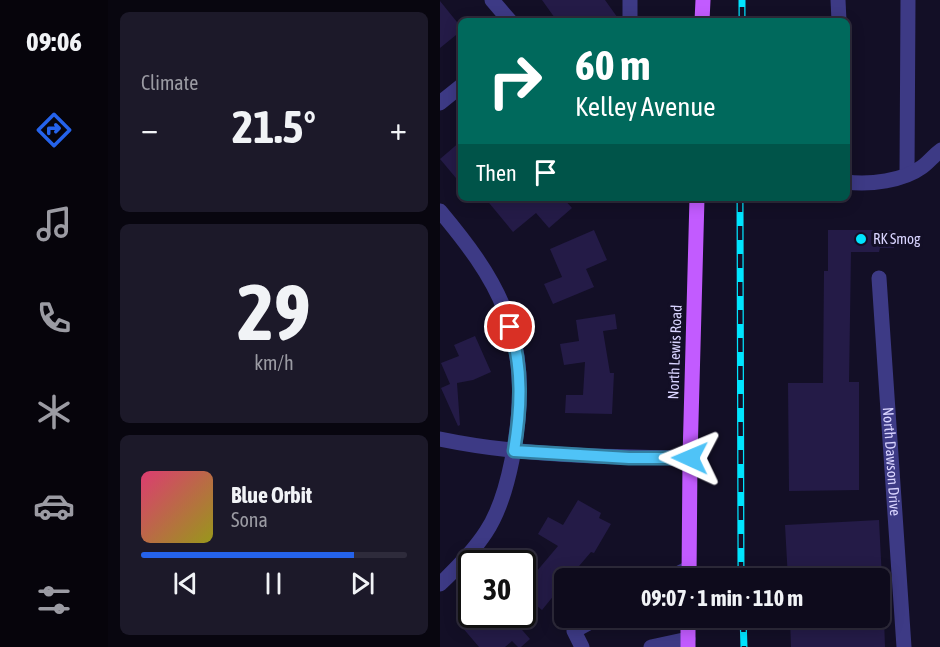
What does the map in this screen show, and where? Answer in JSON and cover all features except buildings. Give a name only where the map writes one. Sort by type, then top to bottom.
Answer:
[{"type":"main road","points":[[702,18],[703,0]]},
{"type":"main road","name":"North Lewis Road","points":[[689,568],[697,201]]},
{"type":"street","points":[[492,0],[507,18]]},
{"type":"street","points":[[630,0],[630,18]]},
{"type":"street","points":[[838,0],[839,18]]},
{"type":"street","points":[[906,174],[908,0]]},
{"type":"street","points":[[440,103],[458,88]]},
{"type":"street","points":[[850,182],[875,183],[906,174],[922,167],[941,150]]},
{"type":"street","points":[[440,211],[471,251],[494,287],[505,311],[515,342],[521,398],[514,451],[505,491],[493,520],[469,555],[440,584]]},
{"type":"street","name":"North Dawson Drive","points":[[879,278],[904,647]]},
{"type":"street","points":[[440,439],[514,451],[629,458],[690,458]]},
{"type":"street","points":[[580,628],[574,631],[582,647]]},
{"type":"street","points":[[651,647],[688,643]]},
{"type":"railway","points":[[742,0],[742,18]]},
{"type":"railway","points":[[740,201],[741,568]]},
{"type":"railway","points":[[743,628],[744,647]]},
{"type":"place","name":"RK Smog","points":[[861,239]]},
{"type":"route","points":[[510,327],[520,373],[521,398],[514,451],[629,458],[690,458]]}]
